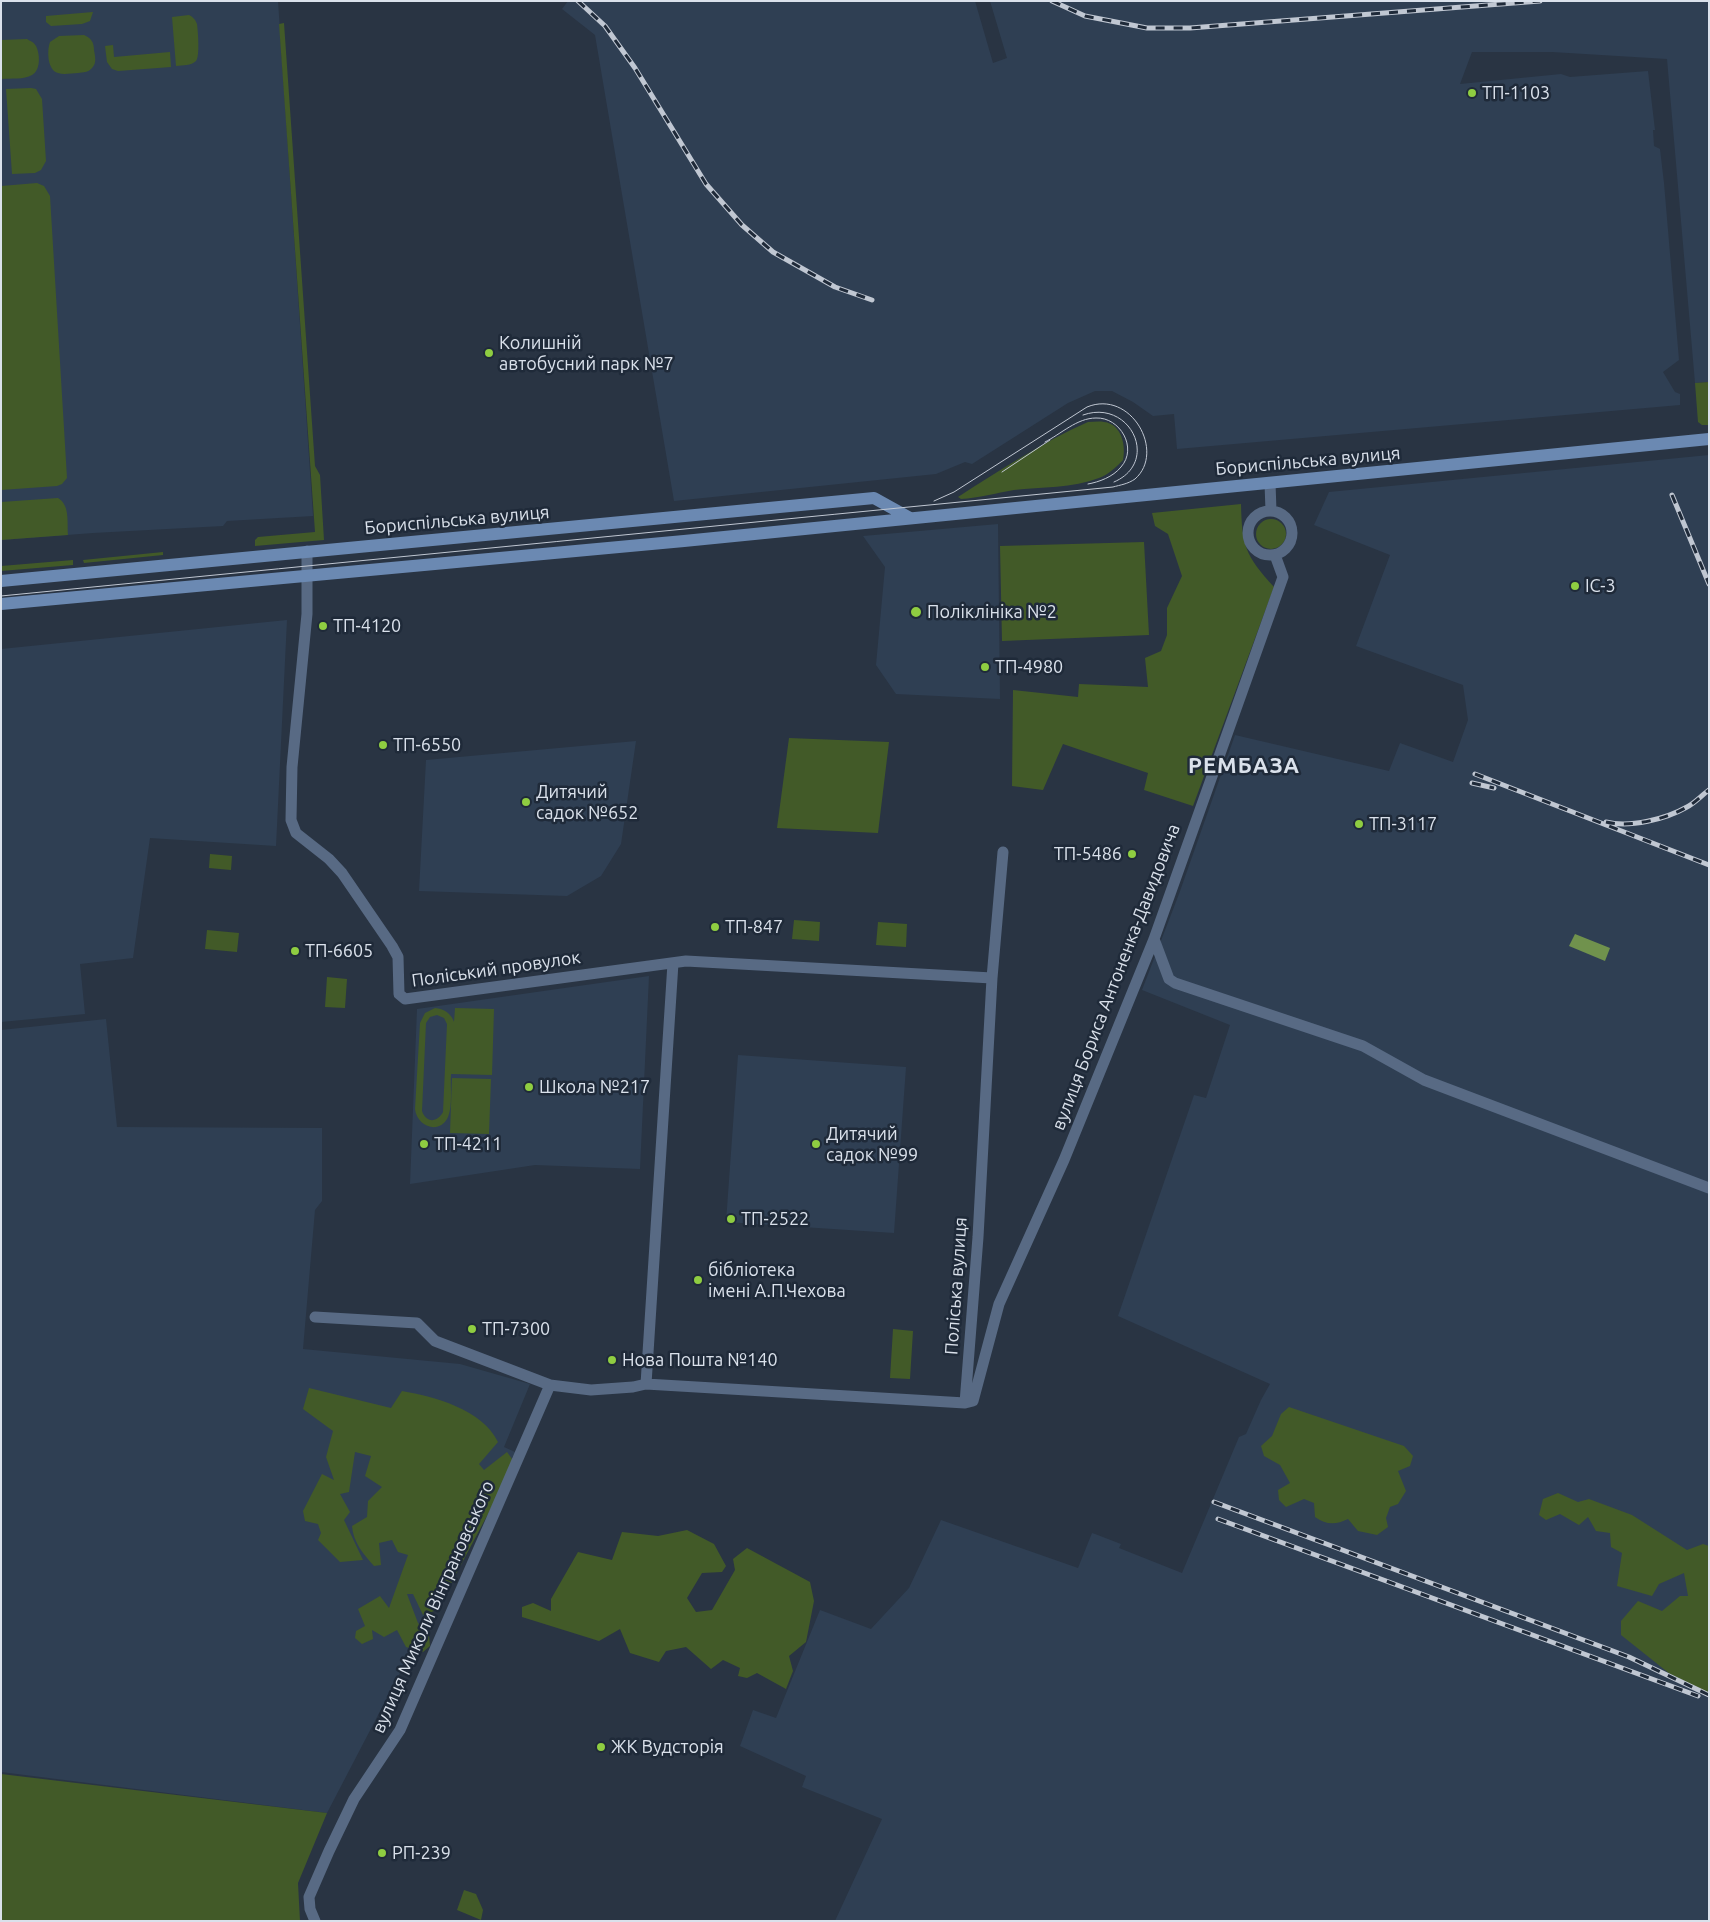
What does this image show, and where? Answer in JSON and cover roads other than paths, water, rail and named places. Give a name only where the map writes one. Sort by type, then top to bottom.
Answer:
[{"type":"main road","name":"Бориспільська вулиця","points":[[1,604],[684,541],[1709,439]]},
{"type":"main road","name":"Бориспільська вулиця","points":[[1,581],[874,498],[910,518]]},
{"type":"street","points":[[1270,483],[1271,511]]},
{"type":"street","points":[[1271,511],[1277,512],[1286,518],[1292,528],[1289,545],[1275,555],[1264,554],[1254,549],[1248,533],[1255,517],[1271,511]]},
{"type":"street","name":"Поліський провулок","points":[[307,551],[305,647],[292,767],[291,820],[296,833],[329,859],[342,873],[392,946],[398,957],[398,994],[405,999],[686,961],[992,978]]},
{"type":"street","name":"вулиця Бориса Антоненка-Давидовича","points":[[965,1403],[973,1401],[976,1394],[999,1304],[1064,1160],[1154,939],[1283,577],[1275,555]]},
{"type":"street","name":"Поліська вулиця","points":[[965,1403],[978,1228],[992,978],[1003,852]]},
{"type":"street","points":[[1154,939],[1169,979],[1175,983],[1363,1046],[1424,1080],[1709,1188]]},
{"type":"street","points":[[646,1384],[673,963]]},
{"type":"street","points":[[315,1317],[416,1323],[435,1341],[550,1385],[591,1390],[633,1387],[646,1384],[965,1403]]},
{"type":"street","name":"вулиця Миколи Вінграновського","points":[[314,1920],[309,1898],[329,1851],[354,1799],[400,1730],[550,1385]]},
{"type":"tram line","points":[[1,596],[1113,487],[1135,479],[1144,467],[1147,454],[1145,440],[1139,426],[1130,415],[1117,407],[1103,404],[1087,407],[954,492],[934,501]]},
{"type":"tram line","points":[[1083,415],[1100,412],[1114,415],[1126,423],[1134,435],[1137,448],[1136,461],[1128,473],[1114,482]]},
{"type":"tram line","points":[[1045,442],[1076,423],[1089,419],[1105,419],[1119,428],[1127,443],[1126,459],[1118,471],[1088,484]]},
{"type":"tram line","points":[[1002,472],[1050,440]]},
{"type":"railway","points":[[578,1],[605,26],[635,68],[706,184],[742,225],[773,252],[835,287],[872,300]]},
{"type":"railway","points":[[1052,1],[1085,16],[1147,28],[1190,28],[1540,1]]},
{"type":"railway","points":[[1672,495],[1709,584]]},
{"type":"railway","points":[[1475,774],[1709,865]]},
{"type":"railway","points":[[1472,783],[1494,788]]},
{"type":"railway","points":[[1606,822],[1626,824],[1658,819],[1687,807],[1709,790]]},
{"type":"railway","points":[[1214,1502],[1629,1657],[1709,1695]]},
{"type":"railway","points":[[1218,1519],[1698,1696]]},
{"type":"place","name":"ТП-1103","points":[[1472,93]]},
{"type":"place","name":"Колишній автобусний парк №7","points":[[489,353]]},
{"type":"place","name":"ІС-3","points":[[1575,586]]},
{"type":"place","name":"Поліклініка №2","points":[[916,612]]},
{"type":"place","name":"ТП-4120","points":[[323,626]]},
{"type":"place","name":"ТП-4980","points":[[985,667]]},
{"type":"place","name":"ТП-6550","points":[[383,745]]},
{"type":"place","name":"Дитячий садок №652","points":[[526,802]]},
{"type":"place","name":"ТП-3117","points":[[1359,824]]},
{"type":"place","name":"ТП-5486","points":[[1132,854]]},
{"type":"place","name":"ТП-847","points":[[715,927]]},
{"type":"place","name":"ТП-6605","points":[[295,951]]},
{"type":"place","name":"Школа №217","points":[[529,1087]]},
{"type":"place","name":"ТП-4211","points":[[424,1144]]},
{"type":"place","name":"Дитячий садок №99","points":[[816,1144]]},
{"type":"place","name":"ТП-2522","points":[[731,1219]]},
{"type":"place","name":"бібліотека імені А.П.Чехова","points":[[698,1280]]},
{"type":"place","name":"ТП-7300","points":[[472,1329]]},
{"type":"place","name":"Нова Пошта №140","points":[[612,1360]]},
{"type":"place","name":"ЖК Вудсторія","points":[[601,1747]]},
{"type":"place","name":"РП-239","points":[[382,1853]]},
{"type":"district","name":"РЕМБАЗА","points":[[1244,766]]}]
